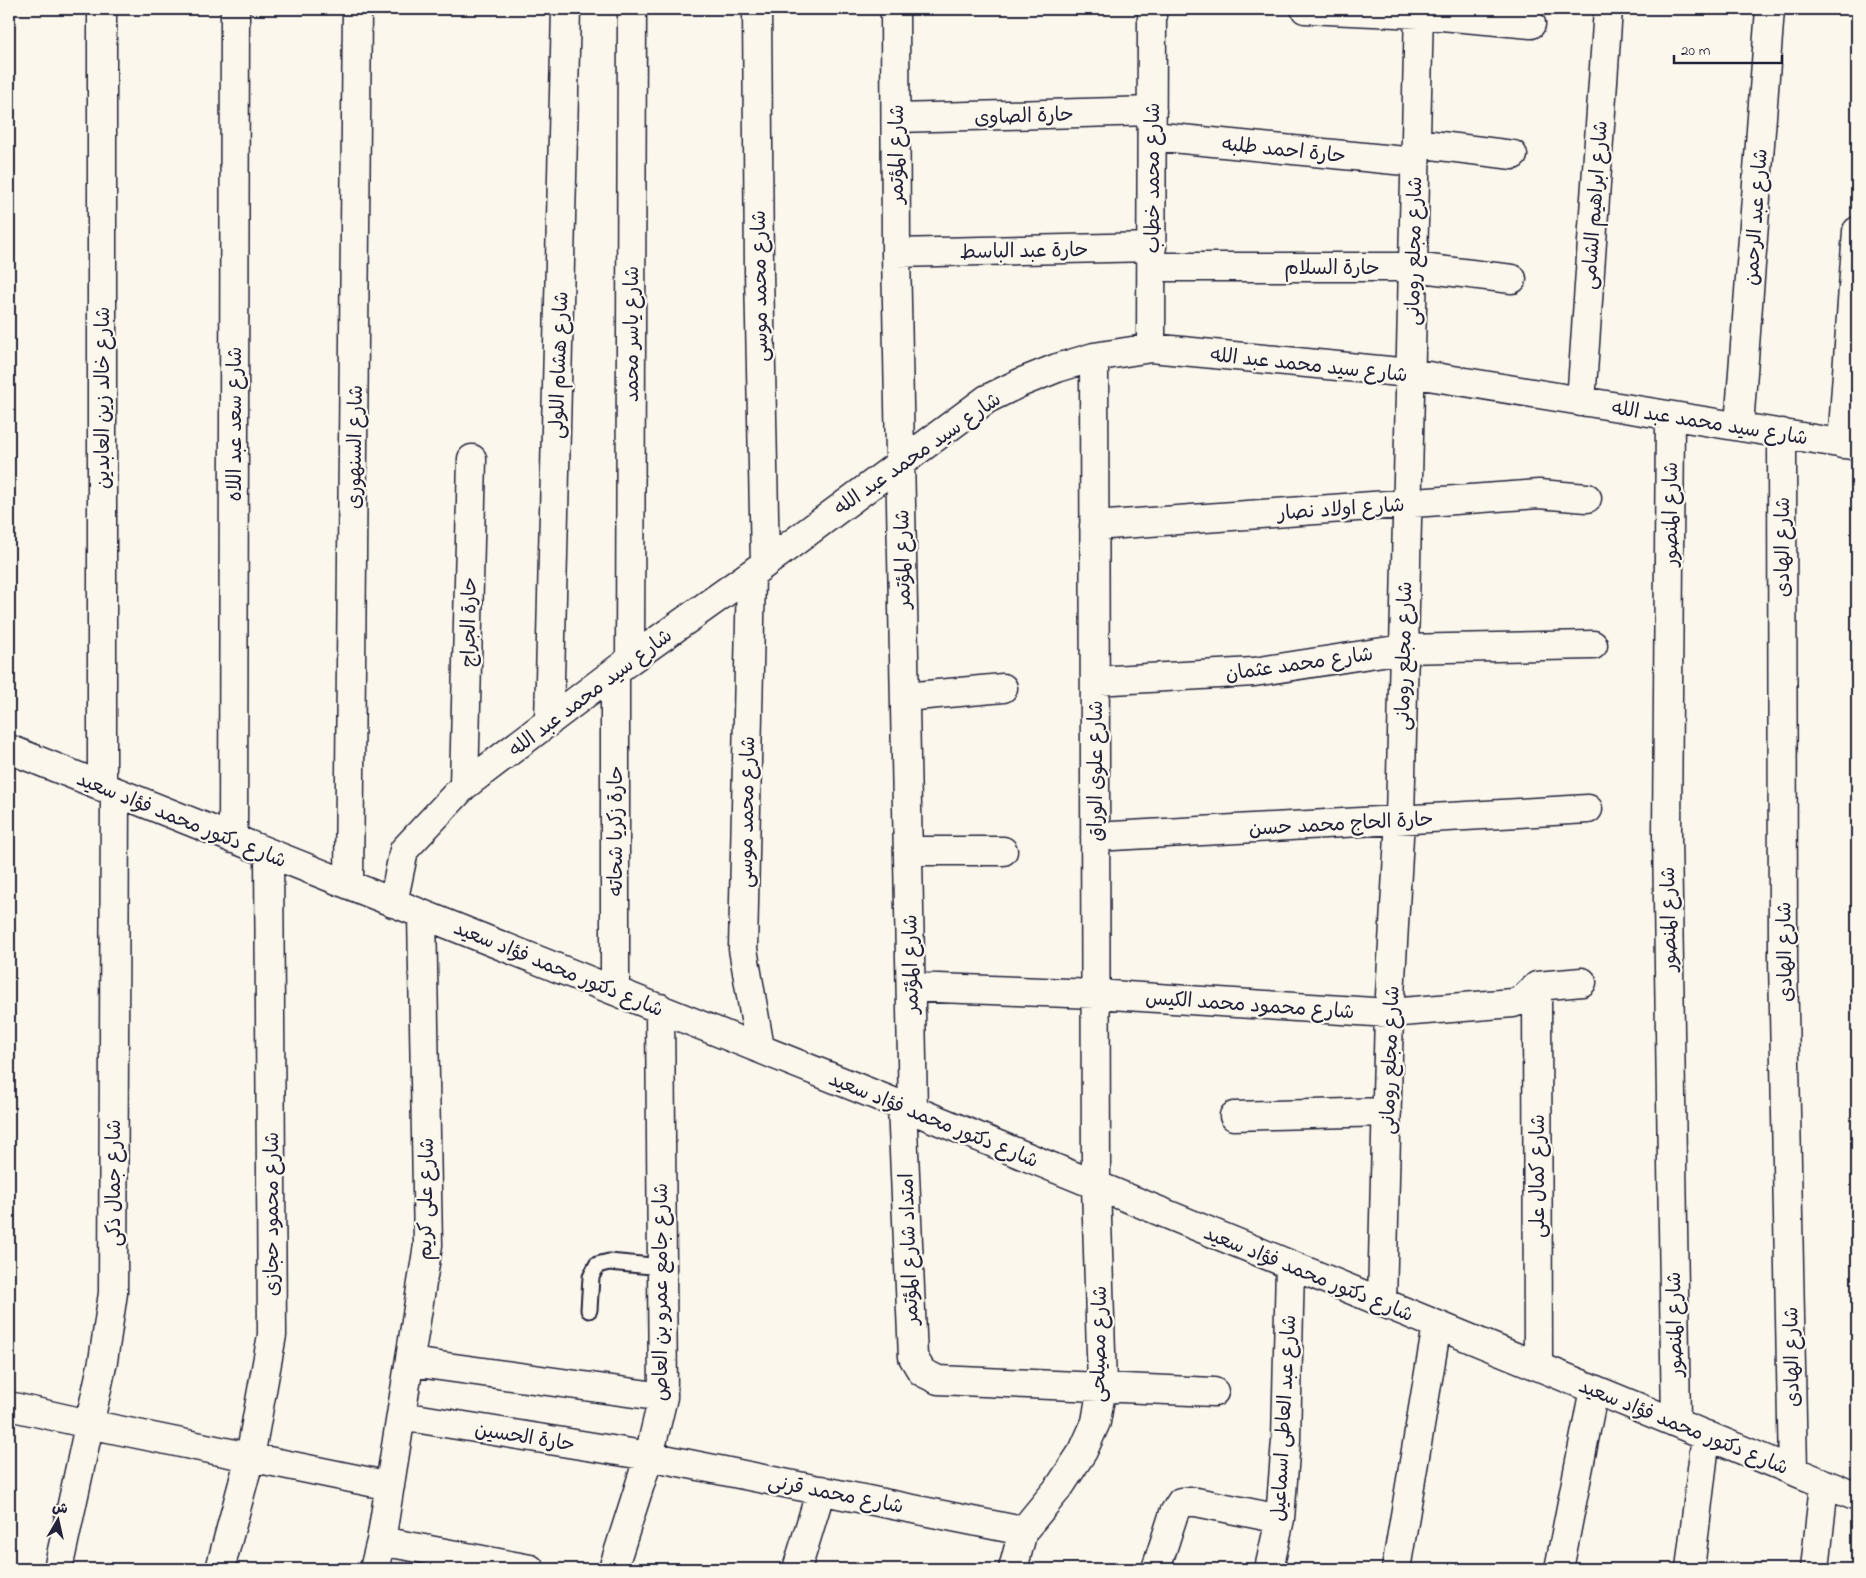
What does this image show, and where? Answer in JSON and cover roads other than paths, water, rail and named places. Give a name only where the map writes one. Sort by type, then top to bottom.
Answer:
[{"type":"street","name":"شارع خالد زين العابدين","points":[[102,9],[109,789]]},
{"type":"street","name":"شارع سعد عبد اللاه","points":[[233,839],[235,9]]},
{"type":"street","name":"شارع السنهورى","points":[[349,885],[357,9]]},
{"type":"street","name":"شارع هشام اللولى","points":[[549,722],[566,9]]},
{"type":"street","name":"شارع ياسر محمد","points":[[623,666],[632,9]]},
{"type":"street","name":"شارع محمد موسى","points":[[757,9],[759,272],[758,569],[744,949],[760,1048]]},
{"type":"street","name":"شارع المؤتمر","points":[[895,9],[897,118],[896,253],[911,987],[908,1108]]},
{"type":"street","name":"شارع محمد خطاب","points":[[1151,348],[1152,9]]},
{"type":"street","points":[[1305,9],[1419,11],[1531,24]]},
{"type":"street","name":"شارع ابراهيم الشامى","points":[[1581,402],[1608,9]]},
{"type":"street","name":"شارع عبد الرحمن","points":[[1740,426],[1770,9]]},
{"type":"street","name":"شارع مجلع رومانى","points":[[1382,1302],[1389,1013],[1400,819],[1402,649],[1419,11]]},
{"type":"street","name":"حارة الصاوى","points":[[897,118],[1152,124]]},
{"type":"street","name":"حارة احمد طلبه","points":[[1152,124],[1416,152],[1513,155]]},
{"type":"street","points":[[1850,445],[1857,231]]},
{"type":"street","name":"حارة عبد الباسط","points":[[896,253],[1152,257]]},
{"type":"street","name":"حارة السلام","points":[[1152,257],[1413,267],[1512,279]]},
{"type":"street","name":"شارع سيد محمد عبد الله","points":[[392,903],[404,850],[464,786],[623,666],[987,400],[1022,382],[1057,368],[1094,358],[1151,348],[1410,373],[1850,445]]},
{"type":"street","name":"شارع علوى الوراق","points":[[1094,358],[1096,1185]]},
{"type":"street","name":"شارع المنصور","points":[[1670,416],[1667,836],[1676,1422]]},
{"type":"street","name":"شارع الهادى","points":[[1782,433],[1783,950],[1793,1471]]},
{"type":"street","name":"حارة الجراج","points":[[464,786],[472,459]]},
{"type":"street","name":"شارع اولاد نصار","points":[[1094,526],[1406,502],[1539,494],[1587,498]]},
{"type":"street","name":"شارع محمد عثمان","points":[[1094,681],[1254,672],[1402,649],[1593,645]]},
{"type":"street","name":"حارة زكريا شحاته","points":[[615,990],[623,666]]},
{"type":"street","points":[[905,697],[1003,688]]},
{"type":"street","name":"شارع دكتور محمد فؤاد سعيد","points":[[9,749],[760,1048],[1857,1496]]},
{"type":"street","name":"شارع جمال ذكى","points":[[58,1569],[103,1361],[113,1293],[109,789]]},
{"type":"street","name":"حارة الحاج محمد حسن","points":[[1095,837],[1588,809]]},
{"type":"street","points":[[908,851],[1003,851]]},
{"type":"street","name":"شارع محمود حجازى","points":[[220,1569],[250,1457],[272,1334],[269,853]]},
{"type":"street","name":"شارع على كريم","points":[[374,1569],[381,1541],[411,1362],[428,1245],[422,914]]},
{"type":"street","points":[[1537,986],[1582,982]]},
{"type":"street","name":"شارع محمود محمد الكيس","points":[[911,987],[1095,994],[1389,1013],[1512,1004],[1522,1000],[1537,986]]},
{"type":"street","name":"شارع كمال على","points":[[1537,986],[1538,1366]]},
{"type":"street","name":"شارع جامع عمرو بن العاص","points":[[613,1569],[648,1456],[663,1397],[660,1008]]},
{"type":"street","name":"امتداد شارع المؤتمر","points":[[908,1108],[913,1357],[922,1372],[938,1380],[1102,1386]]},
{"type":"street","points":[[1234,1116],[1387,1112]]},
{"type":"street","name":"شارع مصيلحى","points":[[1013,1569],[1023,1531],[1060,1486],[1083,1452],[1096,1422],[1102,1386],[1096,1185]]},
{"type":"street","name":"شارع عبد العاطى اسماعيل","points":[[1269,1569],[1280,1519],[1286,1440],[1290,1265]]},
{"type":"street","points":[[1396,1569],[1436,1325]]},
{"type":"street","points":[[411,1362],[663,1397]]},
{"type":"street","points":[[1102,1386],[1214,1392]]},
{"type":"street","points":[[1559,1569],[1594,1389]]},
{"type":"street","points":[[9,1406],[390,1486]]},
{"type":"street","name":"حارة الحسين","points":[[402,1416],[648,1456]]},
{"type":"street","points":[[1690,1569],[1706,1435]]},
{"type":"street","name":"شارع محمد قرنى","points":[[648,1456],[1023,1531]]},
{"type":"street","points":[[1815,1569],[1824,1484]]},
{"type":"street","points":[[797,1569],[821,1490]]},
{"type":"street","points":[[1156,1569],[1174,1513],[1182,1502],[1196,1502],[1280,1519]]},
{"type":"street","points":[[381,1541],[530,1569]]},
{"type":"lane","points":[[589,1310],[590,1277],[597,1265],[609,1262],[662,1267]]}]
